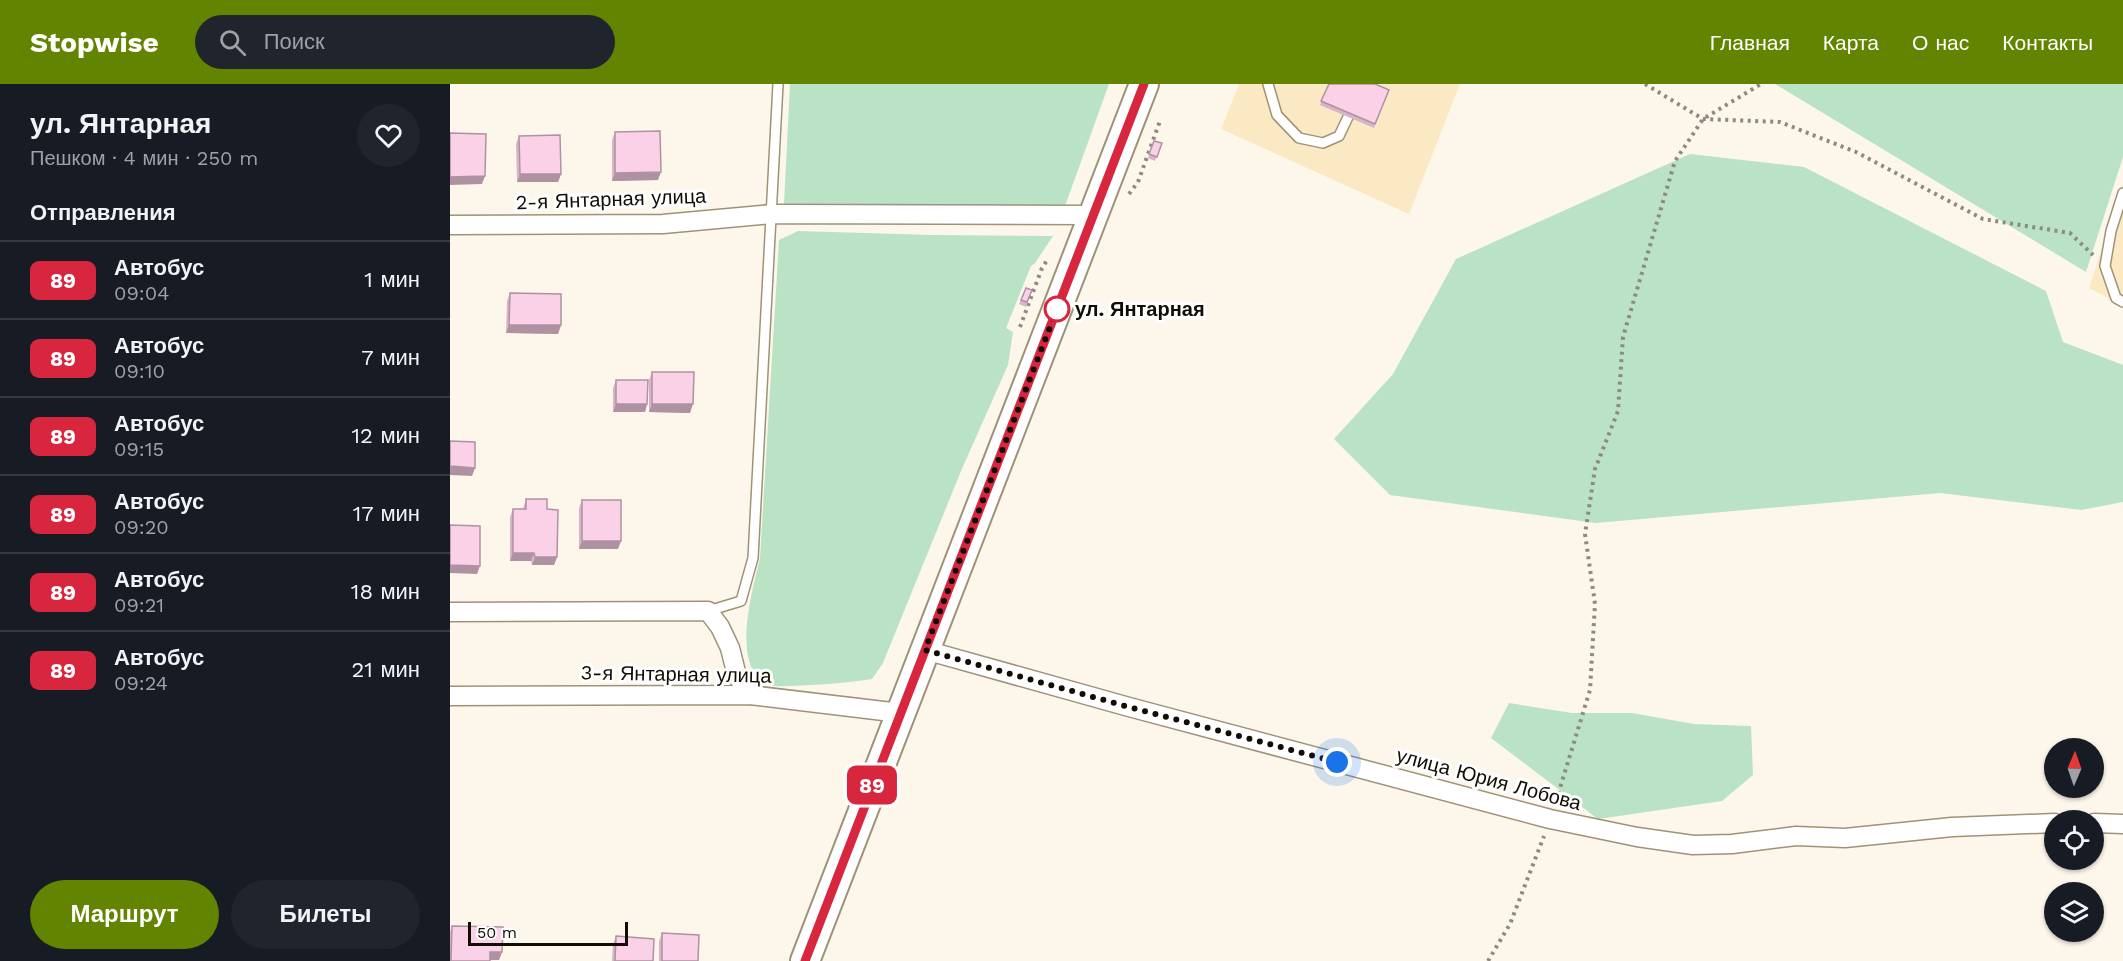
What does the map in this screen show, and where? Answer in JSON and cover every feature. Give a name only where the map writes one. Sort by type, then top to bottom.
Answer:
[{"type":"main road","points":[[805,961],[1144,84]]},
{"type":"street","name":"2-я Янтарная улица","points":[[450,225],[663,224],[772,214],[1094,215]]},
{"type":"street","points":[[450,612],[708,611],[720,627],[730,648],[737,676],[750,695]]},
{"type":"street","name":"улица Юрия Лобова","points":[[925,650],[1550,819],[1637,837],[1693,845],[1732,844],[1796,836],[1845,838],[1952,827],[2044,823]]},
{"type":"street","name":"3-я Янтарная улица","points":[[450,696],[750,695],[900,713]]},
{"type":"street","points":[[2104,823],[2123,824]]},
{"type":"lane","points":[[708,611],[741,601],[753,558],[778,84]]},
{"type":"lane","points":[[1268,84],[1277,115],[1299,138],[1323,143],[1339,136],[1348,117]]},
{"type":"lane","points":[[2123,194],[2111,231],[2105,266],[2116,298],[2123,303]]},
{"type":"path","points":[[1645,84],[1703,119],[1780,122],[1856,152],[1983,219],[2070,233],[2105,266]]},
{"type":"path","points":[[1488,961],[1510,924],[1550,819],[1590,690],[1595,604],[1585,534],[1595,469],[1618,411],[1623,337],[1675,161],[1703,119],[1761,84]]},
{"type":"shaded area","points":[[1239,84],[1460,84],[1409,214],[1221,129]]},
{"type":"shaded area","points":[[2123,184],[2123,306],[2089,288]]},
{"type":"green space","points":[[790,84],[1109,84],[1065,206],[784,204]]},
{"type":"green space","points":[[1775,84],[2123,84],[2123,157],[2086,272]]},
{"type":"green space","points":[[1690,154],[1804,167],[2046,291],[2063,342],[2123,365],[2123,502],[2081,510],[1940,493],[1596,523],[1390,495],[1334,439],[1393,374],[1456,259]]},
{"type":"green space","points":[[798,231],[1053,236],[1031,266],[1006,328],[1013,332],[1008,365],[961,471],[883,663],[872,679],[831,684],[778,686],[771,685],[758,677],[750,664],[747,628],[760,558],[779,240]]},
{"type":"green space","points":[[1509,703],[1572,713],[1632,713],[1694,724],[1751,726],[1753,775],[1722,801],[1598,819],[1491,738]]},
{"type":"building","points":[[1329,84],[1375,84],[1389,90],[1375,124],[1321,101]]},
{"type":"building","points":[[660,131],[661,172],[615,173],[615,132]]},
{"type":"building","points":[[450,133],[486,134],[485,176],[450,177]]},
{"type":"building","points":[[560,135],[561,174],[520,174],[519,136]]},
{"type":"building","points":[[1154,141],[1162,143],[1157,157],[1149,154]]},
{"type":"building","points":[[1026,288],[1032,290],[1027,302],[1021,300]]},
{"type":"building","points":[[510,293],[561,294],[561,325],[509,325]]},
{"type":"building","points":[[652,372],[694,372],[693,404],[652,404]]},
{"type":"building","points":[[616,380],[648,380],[647,404],[616,404]]},
{"type":"building","points":[[450,441],[475,442],[475,468],[450,466]]},
{"type":"building","points":[[526,499],[547,499],[547,509],[558,510],[557,557],[535,557],[534,553],[513,553],[513,509],[526,509]]},
{"type":"building","points":[[582,500],[621,500],[621,541],[582,541]]},
{"type":"building","points":[[450,525],[480,526],[480,566],[450,565]]},
{"type":"building","points":[[452,926],[503,927],[502,952],[490,952],[490,961],[451,961]]},
{"type":"building","points":[[662,933],[699,935],[698,961],[662,961]]},
{"type":"building","points":[[616,936],[654,939],[653,961],[615,961]]},
{"type":"bus line","name":"89","points":[[805,961],[1144,84]]},
{"type":"place","name":"ул. Янтарная","points":[[1057,309]]},
{"type":"route","points":[[1057,309],[925,650],[1337,762]]}]
